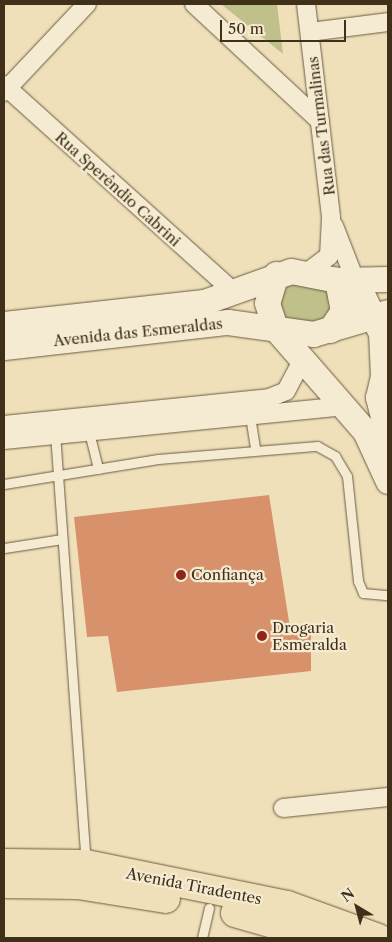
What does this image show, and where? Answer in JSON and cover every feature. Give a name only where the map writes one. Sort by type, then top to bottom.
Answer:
[{"type":"main road","points":[[388,279],[346,280],[309,271],[276,274],[267,303],[275,328],[302,362],[345,406],[365,431],[388,481]]},
{"type":"main road","name":"Avenida das Esmeraldas","points":[[4,324],[204,302],[276,274]]},
{"type":"main road","points":[[346,280],[382,314],[381,333],[388,437]]},
{"type":"main road","points":[[330,330],[343,311],[346,280]]},
{"type":"main road","points":[[233,291],[245,324]]},
{"type":"main road","name":"Avenida das Esmeraldas","points":[[4,347],[228,322],[313,334],[382,314]]},
{"type":"main road","points":[[345,406],[384,387]]},
{"type":"main road","name":"Avenida Tiradentes","points":[[4,863],[86,864],[287,905],[378,938]]},
{"type":"main road","name":"Avenida Tiradentes","points":[[4,884],[78,885],[282,923],[323,938]]},
{"type":"street","points":[[5,88],[87,4]]},
{"type":"street","points":[[194,4],[320,121]]},
{"type":"street","name":"Rua das Turmalinas","points":[[306,4],[331,218],[346,280]]},
{"type":"street","points":[[310,32],[388,22]]},
{"type":"street","name":"Rua Sperêndio Cabrini","points":[[5,88],[233,291]]},
{"type":"street","name":"Rua das Turmalinas","points":[[309,271],[329,256],[331,218]]},
{"type":"street","points":[[4,440],[54,428],[269,398],[286,391],[302,362]]},
{"type":"street","points":[[4,425],[89,432],[345,406]]},
{"type":"street","points":[[283,808],[388,797]]},
{"type":"lane","points":[[250,416],[255,449]]},
{"type":"lane","points":[[54,428],[86,864]]},
{"type":"lane","points":[[89,432],[98,469]]},
{"type":"lane","points":[[4,484],[98,469],[255,449],[317,446],[335,456],[347,476],[358,581],[364,593],[388,595]]},
{"type":"lane","points":[[4,548],[62,539]]},
{"type":"lane","points":[[202,938],[209,908]]},
{"type":"green space","points":[[221,4],[277,4],[283,54]]},
{"type":"green space","points":[[289,280],[329,290],[334,300],[323,323],[282,319],[278,292]]},
{"type":"building","name":"Confiança","points":[[269,495],[291,634],[311,633],[311,671],[117,692],[108,636],[87,637],[74,517]]},
{"type":"place","name":"Confiança","points":[[181,575]]},
{"type":"place","name":"Drogaria Esmeralda","points":[[262,636]]}]
